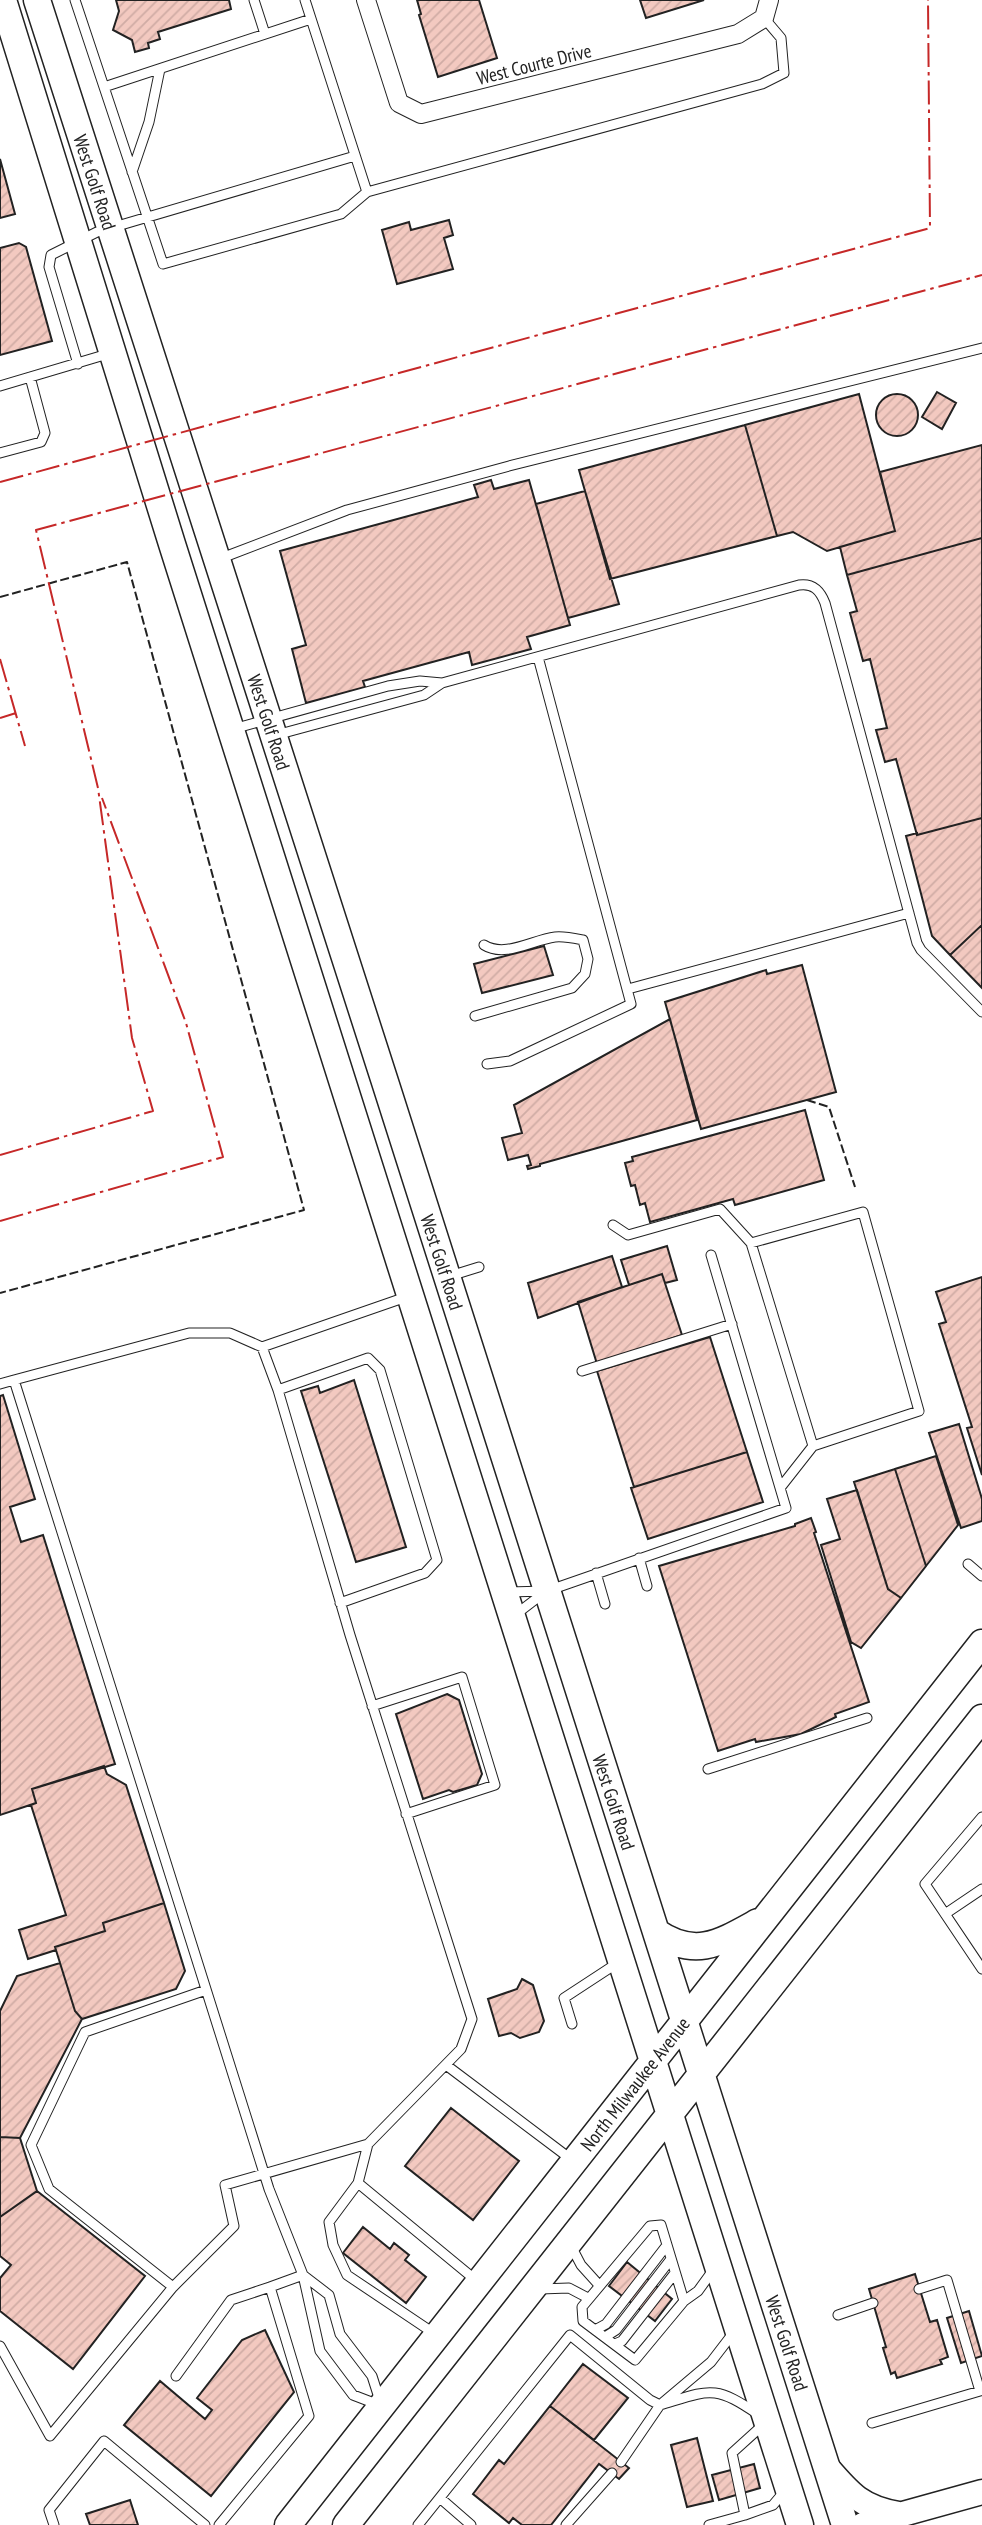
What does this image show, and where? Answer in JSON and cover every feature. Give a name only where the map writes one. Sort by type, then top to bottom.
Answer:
[{"type":"main road","name":"West Golf Road","points":[[3,0],[800,2525]]},
{"type":"main road","name":"West Golf Road","points":[[37,0],[845,2525]]},
{"type":"main road","name":"North Milwaukee Avenue","points":[[288,2525],[982,1643]]},
{"type":"main road","points":[[345,2525],[982,1718]]},
{"type":"main road","points":[[656,1932],[676,1944],[702,1947],[765,1918]]},
{"type":"main road","points":[[826,2466],[849,2493],[876,2510],[900,2515]]},
{"type":"main road","points":[[863,2525],[982,2492]]},
{"type":"street","name":"West Courte Drive","points":[[366,0],[399,103],[421,114],[738,34],[766,9]]},
{"type":"lane","points":[[75,0],[163,264],[341,214],[367,192],[762,84],[784,73],[781,38],[766,9]]},
{"type":"lane","points":[[254,0],[265,34]]},
{"type":"lane","points":[[305,0],[367,192]]},
{"type":"lane","points":[[104,87],[311,19]]},
{"type":"lane","points":[[132,173],[149,122],[160,69]]},
{"type":"lane","points":[[78,364],[49,267],[51,255],[110,228],[355,156]]},
{"type":"lane","points":[[217,559],[346,510],[509,466],[982,348]]},
{"type":"lane","points":[[0,386],[113,352]]},
{"type":"lane","points":[[0,453],[41,442],[45,433],[30,377]]},
{"type":"lane","points":[[231,729],[271,727],[424,695],[442,683],[799,585],[815,588],[826,606],[920,948],[982,1012]]},
{"type":"lane","points":[[487,1064],[510,1061],[631,1004],[538,657]]},
{"type":"lane","points":[[271,727],[388,686],[420,681],[442,683]]},
{"type":"lane","points":[[628,989],[909,913]]},
{"type":"lane","points":[[475,1016],[572,988],[585,974],[588,959],[583,940],[565,937],[498,951],[484,945]]},
{"type":"lane","points":[[613,1225],[628,1235],[720,1209],[751,1243],[813,1446]]},
{"type":"lane","points":[[751,1243],[863,1212],[919,1411],[813,1446],[780,1488]]},
{"type":"lane","points":[[509,1605],[786,1508],[711,1255]]},
{"type":"lane","points":[[447,1277],[479,1267]]},
{"type":"lane","points":[[0,1384],[189,1333],[230,1332],[262,1347],[410,1296]]},
{"type":"lane","points":[[582,1371],[732,1324]]},
{"type":"lane","points":[[0,2346],[50,2435],[173,2287],[234,2226],[225,2185],[368,2144],[461,2049],[472,2019],[340,1603],[278,1390],[262,1347]]},
{"type":"lane","points":[[278,1390],[368,1359],[380,1370],[437,1560],[425,1573],[340,1603]]},
{"type":"lane","points":[[14,1380],[264,2174],[303,2275],[320,2351],[352,2395],[381,2406]]},
{"type":"lane","points":[[639,1558],[647,1586]]},
{"type":"lane","points":[[968,1564],[982,1576]]},
{"type":"lane","points":[[596,1573],[605,1604]]},
{"type":"lane","points":[[509,1605],[547,1591]]},
{"type":"lane","points":[[372,1706],[462,1677],[495,1785],[406,1814]]},
{"type":"lane","points":[[708,1769],[867,1718]]},
{"type":"lane","points":[[982,1817],[925,1884],[982,1969]]},
{"type":"lane","points":[[945,1914],[982,1889]]},
{"type":"lane","points":[[572,2024],[564,1998],[621,1960]]},
{"type":"lane","points":[[173,2287],[49,2189],[31,2145],[85,2032],[206,1990]]},
{"type":"lane","points":[[446,2065],[573,2161]]},
{"type":"lane","points":[[368,2144],[358,2182],[329,2222],[333,2245],[346,2275],[436,2335]]},
{"type":"lane","points":[[358,2182],[478,2282]]},
{"type":"lane","points":[[684,2301],[661,2225],[650,2226],[588,2298],[582,2307],[583,2321],[635,2360],[684,2301],[698,2291],[718,2264]]},
{"type":"lane","points":[[569,2242],[581,2265],[599,2285]]},
{"type":"lane","points":[[595,2330],[606,2324],[667,2245]]},
{"type":"lane","points":[[605,2337],[616,2330],[671,2259]]},
{"type":"lane","points":[[615,2344],[622,2341],[675,2273]]},
{"type":"lane","points":[[176,2376],[232,2301],[303,2275]]},
{"type":"lane","points":[[303,2275],[329,2295],[340,2334],[372,2376],[381,2406]]},
{"type":"lane","points":[[872,2423],[980,2391],[947,2280],[919,2289]]},
{"type":"lane","points":[[219,2525],[309,2416],[270,2287]]},
{"type":"lane","points":[[532,2289],[569,2288],[588,2298]]},
{"type":"lane","points":[[838,2315],[873,2303]]},
{"type":"lane","points":[[621,2462],[660,2405],[711,2362],[737,2327]]},
{"type":"lane","points":[[418,2525],[570,2336],[650,2400],[660,2405],[708,2391],[733,2397],[767,2421],[732,2453],[745,2515]]},
{"type":"lane","points":[[54,2525],[49,2510],[104,2441],[205,2525]]},
{"type":"lane","points":[[566,2525],[612,2473]]},
{"type":"lane","points":[[709,2525],[774,2505],[788,2488]]},
{"type":"lane","points":[[440,2498],[471,2525]]},
{"type":"building","points":[[116,0],[229,0],[231,9],[158,32],[160,39],[148,43],[149,48],[135,52],[132,40],[113,30],[119,11]]},
{"type":"building","points":[[417,0],[479,0],[497,58],[438,77]]},
{"type":"building","points":[[640,0],[704,0],[646,18]]},
{"type":"building","points":[[0,159],[15,214],[0,218]]},
{"type":"building","points":[[449,220],[453,235],[444,238],[453,269],[397,284],[382,230],[409,222],[411,230]]},
{"type":"building","points":[[19,243],[26,247],[52,341],[0,355],[0,248]]},
{"type":"building","points":[[937,392],[956,403],[942,429],[922,417]]},
{"type":"building","points":[[859,394],[895,531],[827,551],[793,532],[777,536],[745,425]]},
{"type":"building","points":[[897,394],[912,400],[918,415],[912,430],[897,436],[882,430],[876,415],[882,400]]},
{"type":"building","points":[[745,425],[777,536],[610,579],[579,470]]},
{"type":"building","points":[[982,445],[982,538],[847,575],[840,547],[895,531],[880,472]]},
{"type":"building","points":[[491,480],[494,489],[529,480],[570,625],[527,637],[531,649],[472,665],[469,652],[363,681],[365,687],[306,703],[292,649],[306,645],[280,551],[478,497],[474,485]]},
{"type":"building","points":[[585,491],[619,604],[568,618],[536,504]]},
{"type":"building","points":[[982,538],[982,818],[917,835],[896,759],[885,762],[876,730],[887,728],[870,659],[863,661],[850,613],[857,611],[847,575]]},
{"type":"building","points":[[982,818],[982,925],[950,955],[932,936],[906,836]]},
{"type":"building","points":[[982,925],[982,988],[950,955]]},
{"type":"building","points":[[544,946],[553,975],[482,993],[474,964]]},
{"type":"building","points":[[802,965],[836,1092],[701,1129],[665,1002],[766,970],[767,974]]},
{"type":"building","points":[[670,1019],[697,1120],[528,1169],[527,1166],[531,1165],[528,1155],[508,1160],[502,1138],[522,1133],[514,1105]]},
{"type":"building","points":[[805,1110],[824,1180],[735,1205],[733,1199],[650,1222],[645,1203],[640,1205],[635,1185],[631,1186],[625,1163],[633,1161],[632,1157]]},
{"type":"building","points":[[667,1246],[677,1280],[665,1283],[662,1274],[629,1285],[621,1260]]},
{"type":"building","points":[[612,1256],[622,1287],[538,1318],[528,1283]]},
{"type":"building","points":[[662,1274],[682,1335],[597,1364],[578,1302]]},
{"type":"building","points":[[982,1277],[982,1475],[967,1428],[972,1427],[939,1324],[946,1322],[936,1292]]},
{"type":"building","points":[[710,1337],[747,1452],[634,1487],[597,1371]]},
{"type":"building","points":[[354,1380],[406,1547],[356,1562],[301,1391],[318,1386],[320,1393]]},
{"type":"building","points":[[3,1395],[35,1499],[10,1507],[21,1542],[43,1535],[115,1764],[32,1789],[36,1803],[0,1815],[0,1396]]},
{"type":"building","points":[[959,1424],[982,1499],[982,1521],[961,1528],[929,1433]]},
{"type":"building","points":[[747,1452],[763,1502],[648,1539],[631,1488]]},
{"type":"building","points":[[936,1456],[958,1525],[926,1566],[895,1469]]},
{"type":"building","points":[[895,1469],[926,1566],[901,1598],[888,1589],[854,1482]]},
{"type":"building","points":[[857,1490],[888,1589],[901,1598],[861,1648],[851,1642],[821,1545],[840,1539],[827,1499]]},
{"type":"building","points":[[811,1518],[869,1702],[835,1714],[836,1717],[801,1734],[756,1742],[755,1739],[718,1751],[659,1566],[795,1526]]},
{"type":"building","points":[[447,1694],[459,1700],[482,1774],[477,1785],[453,1792],[449,1790],[423,1799],[396,1714]]},
{"type":"building","points":[[104,1766],[107,1774],[126,1785],[164,1903],[103,1923],[105,1931],[28,1959],[19,1930],[66,1915],[31,1805],[36,1803],[32,1789]]},
{"type":"building","points":[[164,1903],[185,1971],[176,1989],[82,2019],[75,2011],[55,1947],[105,1931],[103,1923]]},
{"type":"building","points":[[60,1963],[75,2011],[82,2019],[20,2138],[0,2137],[0,2011],[17,1976]]},
{"type":"building","points":[[522,1979],[533,1985],[544,2021],[539,2032],[520,2038],[511,2033],[499,2036],[488,1999],[517,1989]]},
{"type":"building","points":[[451,2108],[519,2161],[473,2220],[405,2166]]},
{"type":"building","points":[[0,2137],[20,2138],[37,2191],[0,2217]]},
{"type":"building","points":[[37,2191],[145,2276],[73,2369],[0,2311],[0,2278],[11,2265],[0,2256],[0,2217]]},
{"type":"building","points":[[363,2227],[390,2249],[394,2243],[409,2255],[405,2260],[426,2277],[406,2303],[343,2253]]},
{"type":"building","points":[[627,2262],[672,2299],[655,2321],[609,2286]]},
{"type":"building","points":[[915,2274],[930,2322],[937,2320],[948,2357],[940,2360],[942,2364],[897,2378],[895,2372],[891,2374],[869,2289]]},
{"type":"building","points":[[969,2311],[982,2356],[961,2363],[947,2318]]},
{"type":"building","points":[[265,2330],[294,2392],[211,2496],[124,2425],[160,2381],[205,2419],[212,2410],[197,2398],[242,2340]]},
{"type":"building","points":[[583,2364],[628,2398],[594,2440],[550,2406]]},
{"type":"building","points":[[550,2406],[629,2468],[619,2479],[599,2464],[551,2525],[522,2525],[513,2518],[509,2523],[473,2494],[499,2460],[504,2464]]},
{"type":"building","points":[[697,2438],[713,2501],[687,2507],[671,2445]]},
{"type":"building","points":[[754,2464],[760,2488],[719,2500],[712,2475]]},
{"type":"building","points":[[130,2500],[138,2525],[90,2525],[86,2514]]},
{"type":"fence","points":[[0,597],[127,562],[304,1210],[0,1293]]},
{"type":"fence","points":[[807,1100],[829,1107],[855,1187]]},
{"type":"power","points":[[0,482],[930,228],[928,0]]},
{"type":"power","points":[[0,1155],[153,1111],[132,1038],[98,788],[36,530],[982,275]]},
{"type":"power","points":[[0,659],[25,746]]},
{"type":"power","points":[[0,718],[16,713]]},
{"type":"power","points":[[0,1221],[223,1157],[186,1023],[102,798]]}]
